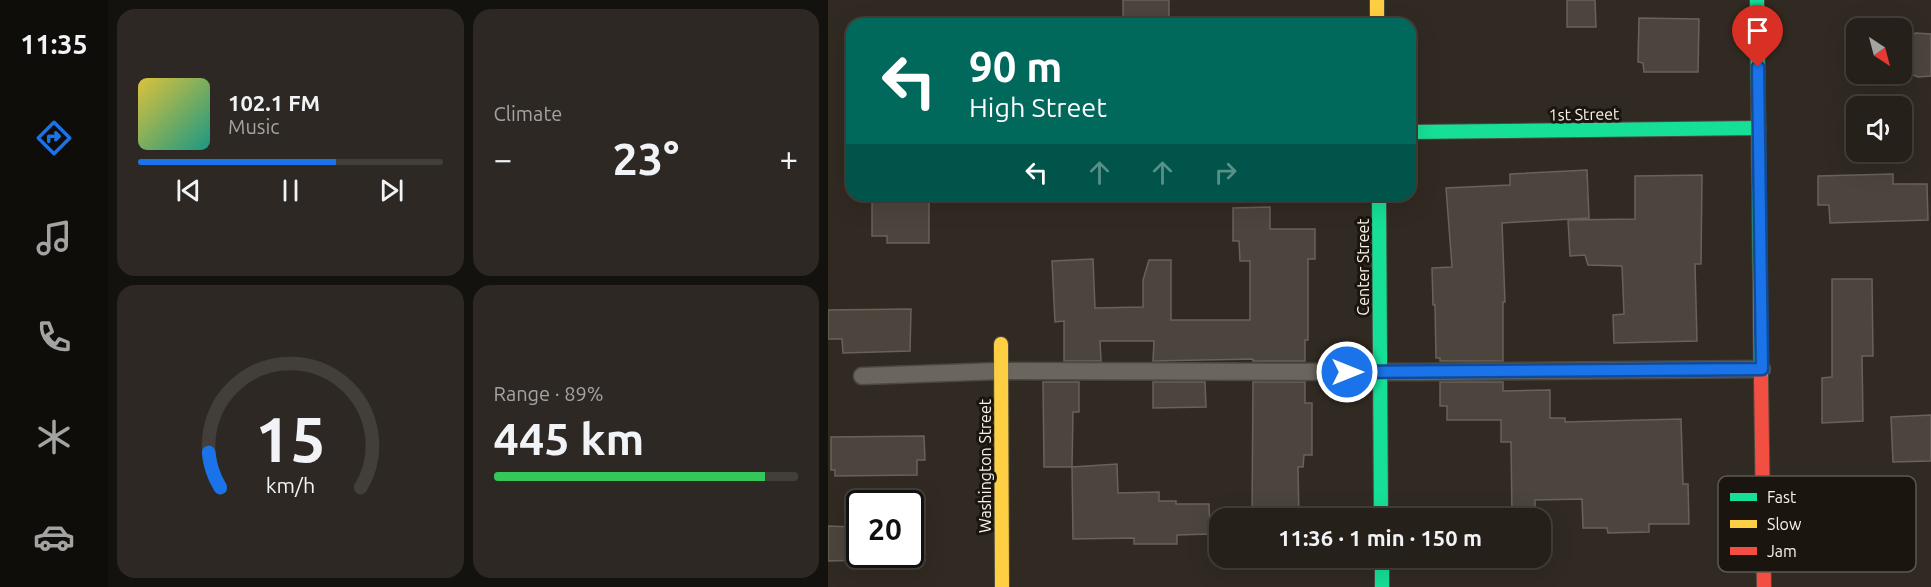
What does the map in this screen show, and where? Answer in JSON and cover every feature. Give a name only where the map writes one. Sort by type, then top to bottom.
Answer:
[{"type":"street","points":[[1377,0],[1377,18]]},
{"type":"street","points":[[1757,0],[1763,476]]},
{"type":"street","name":"1st Street","points":[[1416,132],[1759,128]]},
{"type":"street","name":"Center Street","points":[[1379,201],[1381,508]]},
{"type":"street","name":"Washington Street","points":[[1001,344],[1002,587]]},
{"type":"street","points":[[1382,568],[1382,587]]},
{"type":"street","points":[[1764,572],[1764,587]]},
{"type":"lane","points":[[862,376],[1001,371],[1379,372],[1762,369]]},
{"type":"building","points":[[1123,0],[1169,0],[1169,18],[1123,18]]},
{"type":"building","points":[[1567,0],[1595,0],[1596,27],[1567,27]]},
{"type":"building","points":[[1639,18],[1699,19],[1698,72],[1644,72],[1643,63],[1638,62]]},
{"type":"building","points":[[1931,34],[1931,76],[1918,77],[1912,74],[1912,35]]},
{"type":"building","points":[[1587,170],[1589,218],[1502,223],[1505,302],[1503,302],[1503,361],[1440,361],[1440,358],[1436,358],[1432,268],[1452,267],[1446,188],[1510,185],[1510,174]]},
{"type":"building","points":[[1893,174],[1893,184],[1927,184],[1928,220],[1830,223],[1829,205],[1818,205],[1818,176]]},
{"type":"building","points":[[1702,175],[1701,264],[1695,264],[1697,341],[1614,343],[1613,315],[1624,314],[1622,266],[1588,265],[1585,255],[1570,256],[1568,220],[1635,219],[1635,176]]},
{"type":"building","points":[[872,201],[929,201],[929,243],[887,243],[887,236],[872,236]]},
{"type":"building","points":[[1270,207],[1270,229],[1315,229],[1315,259],[1308,259],[1308,340],[1305,340],[1305,361],[1253,361],[1253,359],[1153,361],[1154,341],[1100,341],[1101,361],[1064,361],[1064,321],[1055,322],[1052,261],[1093,259],[1095,308],[1143,307],[1143,280],[1149,260],[1171,260],[1171,320],[1250,320],[1250,261],[1240,261],[1239,241],[1233,241],[1233,208]]},
{"type":"building","points":[[1832,279],[1872,279],[1873,356],[1862,356],[1863,421],[1822,423],[1822,378],[1832,377]]},
{"type":"building","points":[[911,309],[910,351],[843,353],[842,339],[828,339],[828,310]]},
{"type":"building","points":[[1043,382],[1079,382],[1079,412],[1073,412],[1072,467],[1044,467]]},
{"type":"building","points":[[1153,382],[1205,382],[1206,407],[1153,408]]},
{"type":"building","points":[[1253,382],[1305,382],[1305,403],[1312,403],[1312,455],[1304,455],[1303,467],[1298,467],[1299,508],[1252,508]]},
{"type":"building","points":[[1440,382],[1503,382],[1503,391],[1550,390],[1550,418],[1565,418],[1565,422],[1681,419],[1683,484],[1688,484],[1689,524],[1649,524],[1649,532],[1608,533],[1607,528],[1583,528],[1582,499],[1535,500],[1535,508],[1512,508],[1511,442],[1501,442],[1501,420],[1447,420],[1447,406],[1440,406]]},
{"type":"building","points":[[1931,415],[1931,461],[1893,462],[1891,417]]},
{"type":"building","points":[[924,436],[925,460],[917,460],[917,475],[835,476],[835,470],[831,470],[831,437]]},
{"type":"building","points":[[1117,464],[1118,493],[1159,492],[1159,501],[1176,501],[1176,504],[1209,504],[1209,534],[1177,535],[1177,544],[1134,544],[1134,538],[1073,539],[1072,467]]},
{"type":"building","points":[[828,526],[846,527],[846,560],[828,561]]},
{"type":"traffic: fast","points":[[1757,0],[1761,377]]},
{"type":"traffic: fast","points":[[1416,132],[1759,128]]},
{"type":"traffic: fast","points":[[1379,201],[1381,508]]},
{"type":"traffic: fast","points":[[1382,568],[1382,587]]},
{"type":"traffic: slow","points":[[1377,0],[1377,18]]},
{"type":"traffic: slow","points":[[1001,344],[1002,587]]},
{"type":"traffic: jam","points":[[1761,377],[1762,476]]},
{"type":"traffic: jam","points":[[1764,572],[1764,587]]},
{"type":"route","points":[[1347,372],[1762,369],[1758,67]]}]
